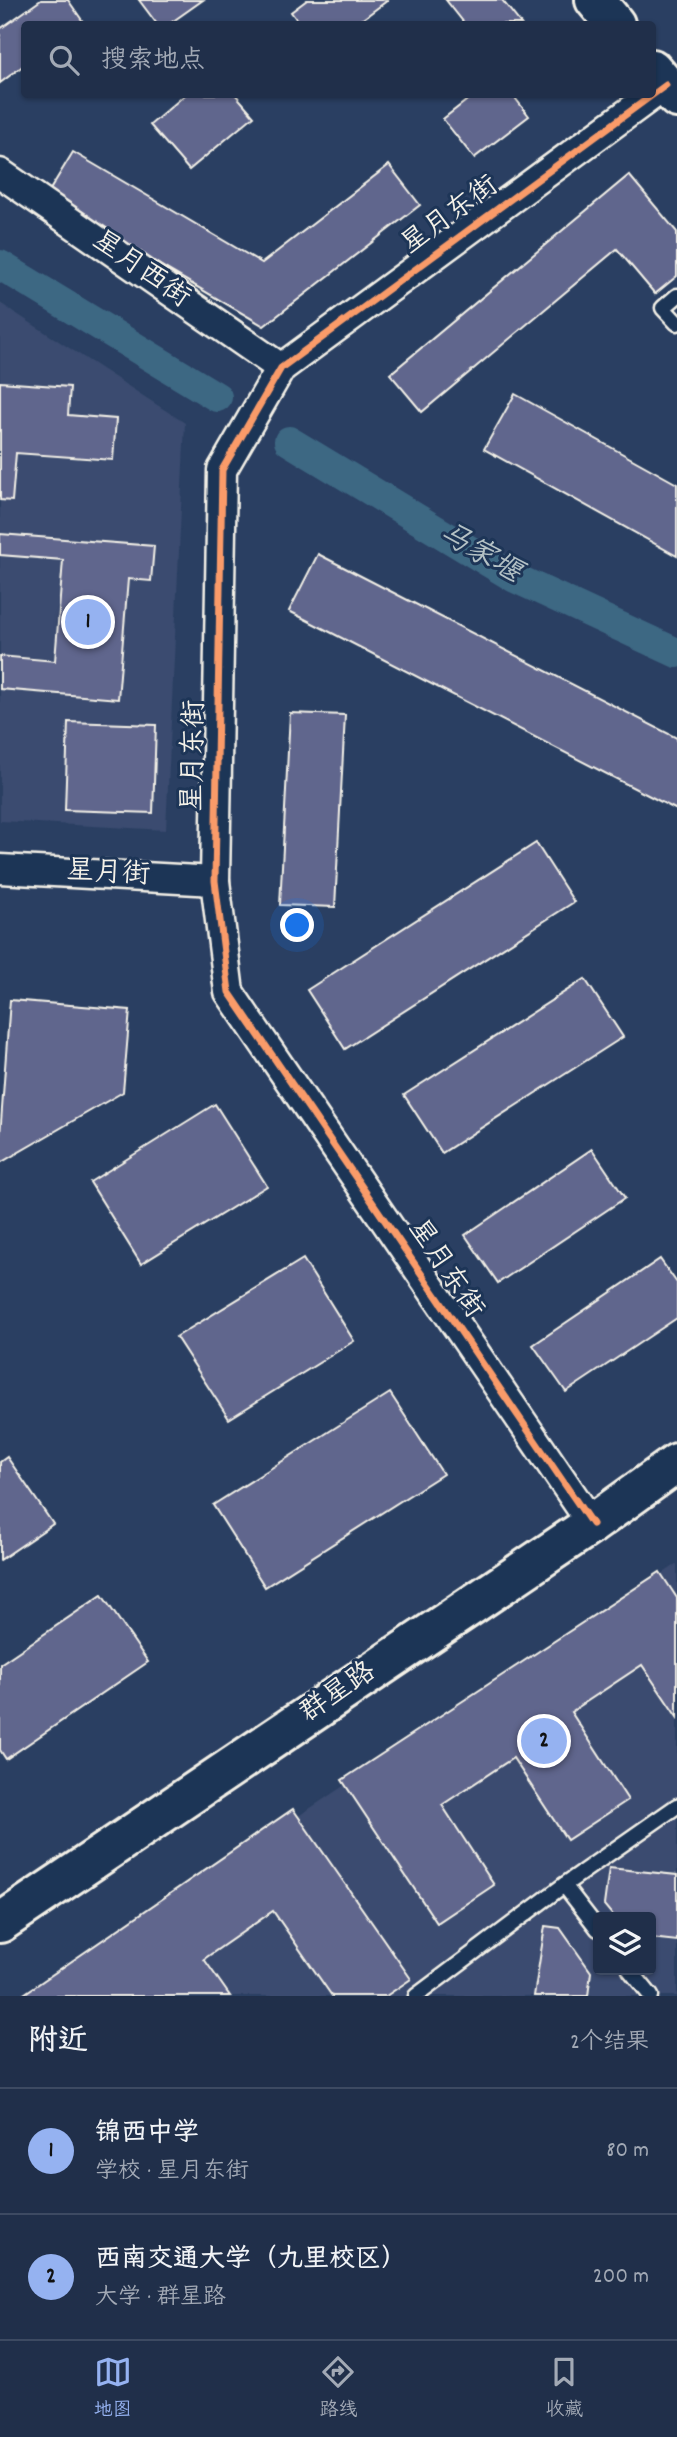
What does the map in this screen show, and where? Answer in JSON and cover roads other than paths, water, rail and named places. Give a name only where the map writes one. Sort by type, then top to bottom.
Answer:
[{"type":"street","points":[[594,0],[612,21]]},
{"type":"street","name":"星月东街","points":[[592,1524],[229,992],[215,881],[222,470],[281,368],[646,98]]},
{"type":"street","name":"星月西街","points":[[0,173],[281,368]]},
{"type":"street","name":"星月街","points":[[0,869],[215,881]]},
{"type":"street","name":"群星路","points":[[0,1923],[592,1524],[677,1463]]},
{"type":"lane","points":[[677,296],[663,308],[677,323]]},
{"type":"lane","points":[[416,1996],[564,1885],[677,1806]]},
{"type":"lane","points":[[564,1885],[593,1923]]},
{"type":"lane","points":[[634,1975],[651,1996]]},
{"type":"waterway","name":"马家堰","points":[[0,265],[217,397]]},
{"type":"waterway","name":"马家堰","points":[[289,441],[515,578],[677,653]]},
{"type":"place","name":"锦西中学","points":[[88,622]]},
{"type":"place","name":"西南交通大学（九里校区）","points":[[544,1741]]}]
